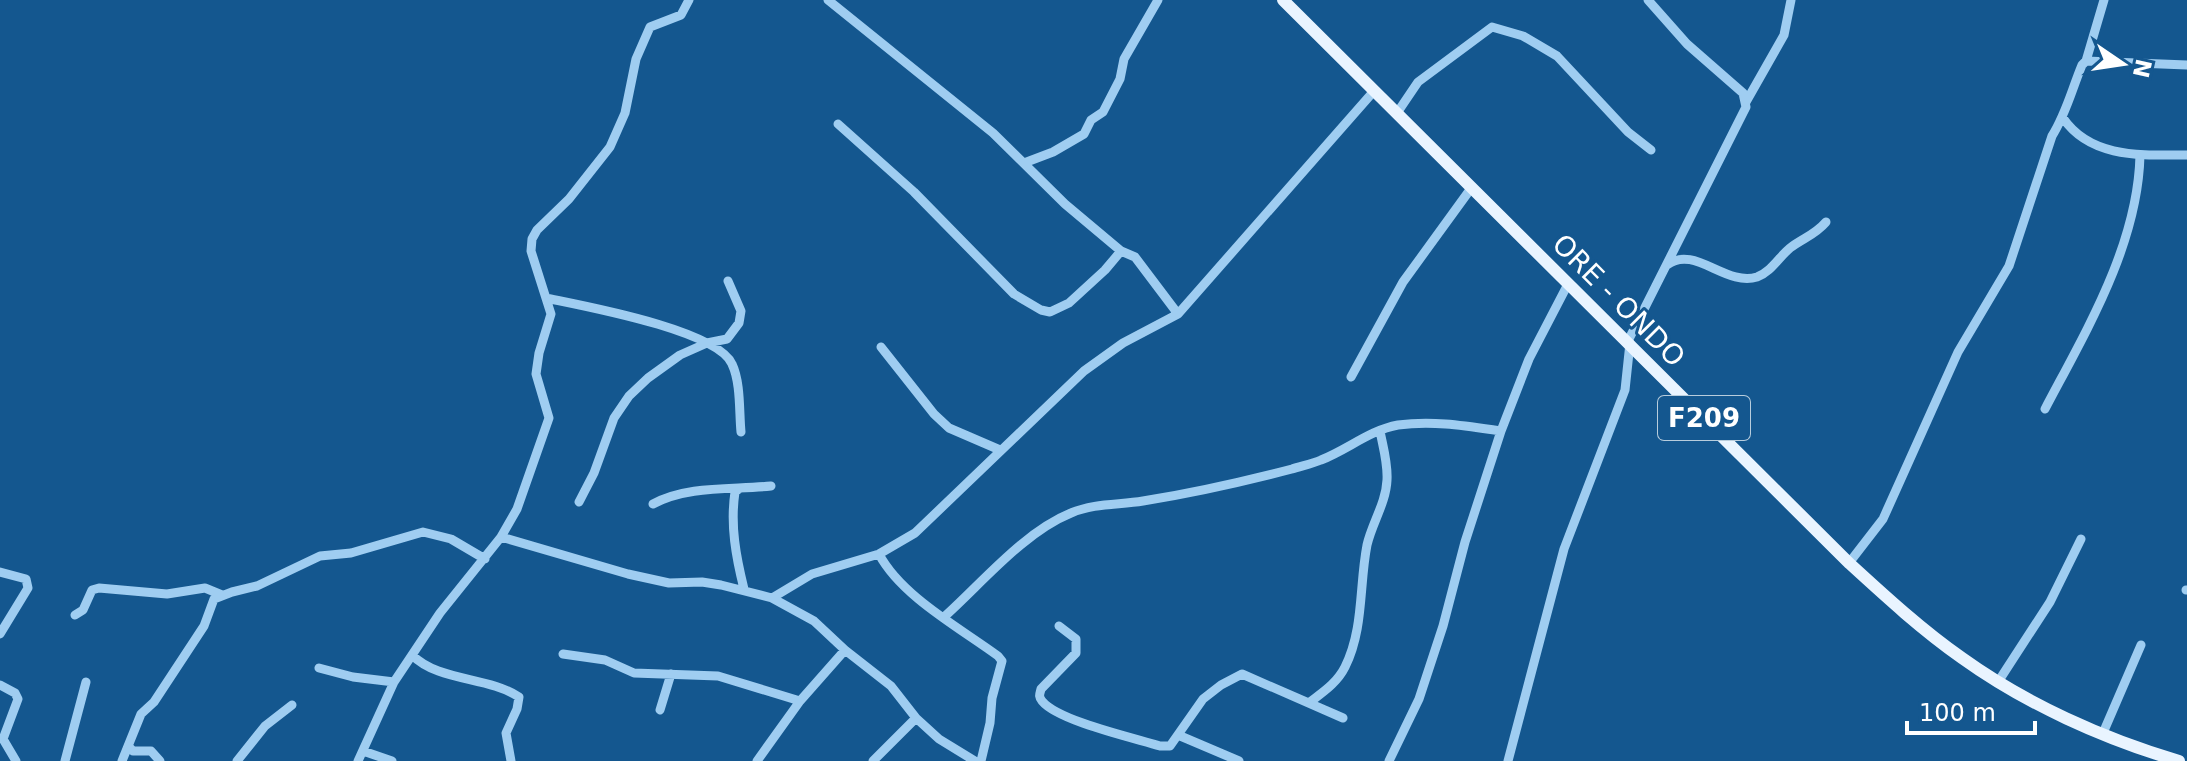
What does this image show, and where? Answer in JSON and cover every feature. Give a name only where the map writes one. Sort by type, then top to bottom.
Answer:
[{"type":"main road","name":"ORE - ONDO","points":[[1283,0],[1849,563],[1916,623],[1998,682],[2137,749],[2179,761]]},
{"type":"street","points":[[392,761],[361,756],[394,682],[440,613],[501,537],[517,509],[549,418],[536,374],[551,314],[531,251],[537,230],[569,199],[610,147],[625,113],[636,59],[650,27],[681,15],[689,0]]},
{"type":"street","points":[[828,0],[993,133],[1065,204],[1121,251],[1135,257],[1178,314]]},
{"type":"street","points":[[1024,163],[1053,152],[1084,134],[1091,120],[1103,112],[1120,79],[1124,59],[1158,0]]},
{"type":"street","points":[[1648,0],[1687,44],[1729,84],[1743,93],[1746,103]]},
{"type":"street","points":[[1508,761],[1564,549],[1625,390],[1629,342],[1734,135],[1746,103],[1784,35],[1791,0]]},
{"type":"street","points":[[1849,563],[1883,519],[1958,352],[2009,266],[2025,210],[2052,136],[2063,118],[2064,108],[2086,61],[2104,0]]},
{"type":"street","points":[[1397,113],[1418,82],[1492,27],[1523,36],[1557,56],[1628,132],[1651,150]]},
{"type":"street","points":[[2086,61],[2187,65]]},
{"type":"street","points":[[772,598],[812,574],[879,554],[926,524],[1084,371],[1123,343],[1178,314],[1374,91]]},
{"type":"street","points":[[2063,118],[2084,138],[2102,148],[2140,155],[2187,155]]},
{"type":"street","points":[[838,124],[914,192],[1014,294],[1041,310],[1050,312],[1069,303],[1121,251]]},
{"type":"street","points":[[2045,409],[2128,235],[2135,208],[2140,155]]},
{"type":"street","points":[[1351,377],[1403,282],[1472,187]]},
{"type":"street","points":[[1667,265],[1672,261],[1691,261],[1731,276],[1757,277],[1791,247],[1816,234],[1826,222]]},
{"type":"street","points":[[579,502],[594,473],[614,418],[629,396],[680,355],[707,343],[727,339],[739,323],[741,311],[728,281]]},
{"type":"street","points":[[1389,761],[1419,699],[1501,431],[1529,359],[1568,284]]},
{"type":"street","points":[[546,298],[672,329],[717,347],[732,364],[741,432]]},
{"type":"street","points":[[881,347],[942,421],[963,436],[1000,450]]},
{"type":"street","points":[[944,617],[1044,528],[1071,512],[1209,490],[1292,469],[1320,461],[1396,426],[1458,424],[1501,431]]},
{"type":"street","points":[[1310,702],[1331,686],[1343,671],[1358,625],[1371,528],[1385,495],[1387,477],[1380,431]]},
{"type":"street","points":[[653,504],[666,496],[696,491],[771,486]]},
{"type":"street","points":[[739,489],[735,492],[734,502],[734,539],[744,589]]},
{"type":"street","points":[[122,761],[141,714],[154,702],[204,626],[214,599],[257,586],[320,556],[351,553],[423,532],[451,539],[485,559]]},
{"type":"street","points":[[501,537],[628,574],[669,583],[702,582],[744,589],[772,598],[814,621],[891,686],[916,718],[939,739],[975,761]]},
{"type":"street","points":[[1998,682],[2050,602],[2081,539]]},
{"type":"street","points":[[879,554],[894,575],[918,598],[1002,661],[981,761]]},
{"type":"street","points":[[0,572],[26,579],[28,588],[0,634]]},
{"type":"street","points":[[75,615],[83,610],[92,590],[99,588],[167,594],[205,588],[222,595]]},
{"type":"street","points":[[1059,626],[1076,639],[1078,646],[1067,663],[1041,689],[1041,701],[1081,722],[1160,746],[1170,746],[1203,699],[1242,674],[1343,718]]},
{"type":"street","points":[[2103,733],[2141,645]]},
{"type":"street","points":[[757,761],[800,701],[845,650]]},
{"type":"street","points":[[563,654],[605,660],[634,673],[718,676],[800,701]]},
{"type":"street","points":[[412,655],[427,666],[505,687],[519,697],[506,733],[511,761]]},
{"type":"street","points":[[319,668],[353,677],[394,682]]},
{"type":"street","points":[[660,710],[671,674]]},
{"type":"street","points":[[65,761],[86,682]]},
{"type":"street","points":[[0,685],[15,693],[18,699],[3,739],[16,761]]},
{"type":"street","points":[[237,761],[265,726],[292,705]]},
{"type":"street","points":[[873,761],[916,718]]},
{"type":"street","points":[[1178,735],[1239,761]]},
{"type":"street","points":[[128,746],[133,751],[151,751],[160,761]]}]
